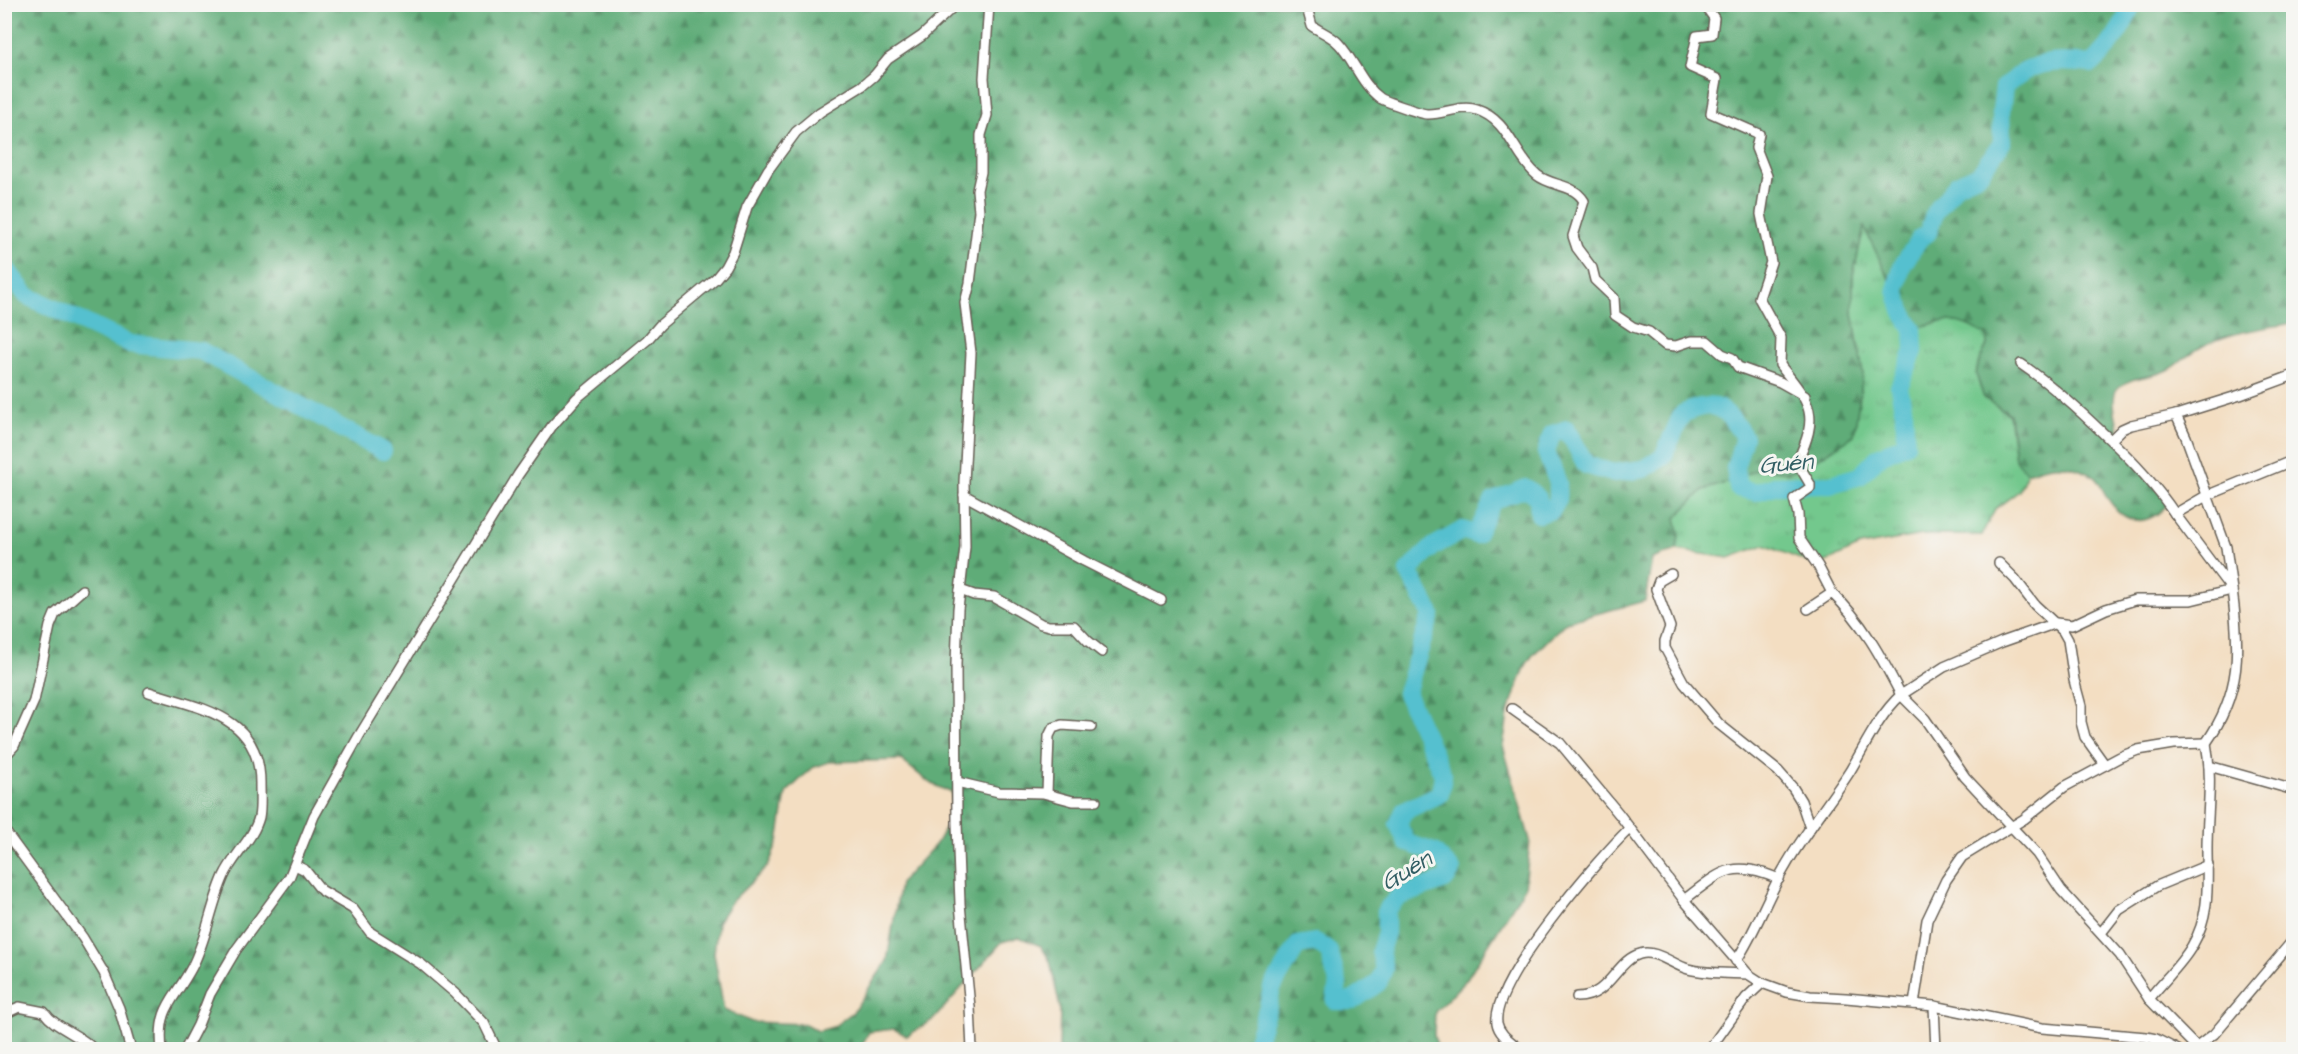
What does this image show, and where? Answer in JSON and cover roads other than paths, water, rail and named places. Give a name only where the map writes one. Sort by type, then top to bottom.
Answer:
[{"type":"street","points":[[185,1050],[210,994],[252,927],[284,885],[295,865],[314,816],[353,746],[518,475],[552,426],[577,398],[647,340],[660,325],[716,278],[733,252],[747,207],[768,170],[796,132],[820,112],[862,86],[888,59],[922,36],[956,4]]},
{"type":"street","points":[[972,1050],[960,904],[956,643],[965,547],[964,495],[971,353],[965,303],[970,283],[978,211],[977,190],[981,172],[981,135],[987,115],[984,78],[989,4]]},
{"type":"street","points":[[1306,4],[1312,26],[1337,42],[1370,89],[1381,99],[1427,114],[1460,109],[1480,111],[1505,128],[1515,148],[1538,176],[1578,192],[1584,201],[1573,236],[1577,249],[1592,268],[1598,284],[1614,298],[1616,315],[1624,322],[1649,332],[1665,345],[1676,346],[1691,341],[1707,341],[1722,354],[1732,358],[1738,367],[1780,382],[1805,396]]},
{"type":"street","points":[[1704,4],[1714,18],[1712,34],[1697,36],[1690,68],[1717,79],[1711,113],[1759,134],[1756,148],[1767,177],[1761,214],[1771,262],[1759,298],[1781,338],[1780,365],[1805,396],[1811,420],[1797,462],[1810,484],[1810,488],[1794,499],[1798,514],[1798,538],[1818,566],[1832,593],[1856,619],[1875,646],[1901,695],[1925,719],[1965,777],[2037,854],[2061,890],[2102,933],[2150,999],[2196,1049],[2214,1034],[2294,939]]},
{"type":"street","points":[[2021,364],[2066,398],[2153,482],[2232,590]]},
{"type":"street","points":[[2111,440],[2122,429],[2131,425],[2176,415],[2294,375]]},
{"type":"street","points":[[2150,999],[2192,947],[2200,930],[2207,902],[2210,808],[2206,743],[2214,732],[2230,696],[2236,675],[2238,652],[2229,557],[2186,436],[2176,415]]},
{"type":"street","points":[[2175,514],[2206,496],[2294,460]]},
{"type":"street","points":[[964,495],[1084,561],[1161,600]]},
{"type":"street","points":[[1999,563],[2015,579],[2035,606],[2064,631],[2068,640],[2085,737],[2105,765]]},
{"type":"street","points":[[1671,574],[1659,582],[1656,589],[1670,627],[1665,648],[1671,661],[1684,683],[1719,724],[1778,771],[1793,788],[1801,801],[1810,828]]},
{"type":"street","points":[[4,757],[18,739],[34,701],[50,626],[55,614],[82,590]]},
{"type":"street","points":[[960,590],[974,595],[994,597],[1041,624],[1074,626],[1102,652]]},
{"type":"street","points":[[1736,961],[1749,942],[1779,879],[1810,828],[1837,792],[1886,711],[1901,695],[1944,667],[2002,642],[2056,623],[2072,625],[2106,609],[2135,600],[2191,600],[2232,590]]},
{"type":"street","points":[[1808,609],[1832,593]]},
{"type":"street","points":[[149,692],[228,719],[252,742],[259,761],[260,779],[259,816],[227,870],[193,964],[166,1008],[160,1029],[162,1050]]},
{"type":"street","points":[[1512,709],[1560,743],[1620,814],[1684,900],[1748,974],[1762,983],[1787,992],[1809,996],[1935,1006],[2042,1028],[2146,1037],[2164,1042],[2178,1050]]},
{"type":"street","points":[[1047,793],[1049,736],[1053,728],[1062,724],[1091,727]]},
{"type":"street","points":[[1914,1004],[1927,920],[1940,890],[1962,858],[2024,819],[2064,787],[2105,765],[2138,750],[2174,744],[2206,743]]},
{"type":"street","points":[[2209,766],[2294,790]]},
{"type":"street","points":[[957,782],[999,792],[1047,793],[1073,801],[1096,801]]},
{"type":"street","points":[[1521,1050],[1502,1034],[1497,1026],[1497,1017],[1506,990],[1520,963],[1562,906],[1629,829]]},
{"type":"street","points":[[4,830],[84,938],[104,973],[119,1008],[131,1050]]},
{"type":"street","points":[[295,865],[305,870],[321,890],[353,909],[370,932],[420,964],[455,993],[484,1023],[497,1050]]},
{"type":"street","points":[[2102,933],[2118,910],[2157,886],[2208,865]]},
{"type":"street","points":[[1684,900],[1720,873],[1737,868],[1758,870],[1779,879]]},
{"type":"street","points":[[1577,997],[1599,990],[1628,961],[1643,953],[1653,954],[1697,971],[1748,974]]},
{"type":"street","points":[[1708,1050],[1746,998],[1762,983]]},
{"type":"street","points":[[1935,1006],[1936,1050]]},
{"type":"street","points":[[4,1014],[19,1007],[44,1012],[51,1022],[78,1035],[94,1050]]},
{"type":"waterway","name":"Guén","points":[[1254,1050],[1272,988],[1298,945],[1316,942],[1329,952],[1338,983],[1335,1001],[1352,1001],[1378,983],[1384,969],[1380,951],[1386,933],[1386,910],[1398,897],[1445,880],[1452,870],[1434,852],[1407,843],[1398,824],[1404,811],[1440,794],[1443,775],[1406,693],[1431,614],[1408,571],[1434,546],[1463,530],[1476,535],[1493,501],[1526,488],[1538,498],[1539,514],[1552,510],[1558,499],[1558,483],[1546,452],[1552,434],[1567,429],[1586,465],[1613,473],[1644,469],[1663,457],[1682,414],[1703,407],[1719,408],[1731,418],[1744,437],[1735,468],[1738,488],[1756,492],[1778,485],[1831,484],[1860,476],[1878,457],[1906,444],[1899,387],[1914,351],[1913,329],[1902,311],[1896,290],[1902,266],[1920,238],[1928,233],[1935,212],[1957,184],[1979,174],[2002,143],[2001,111],[2004,87],[2025,71],[2045,64],[2066,62],[2092,64],[2115,37],[2132,4]]},
{"type":"waterway","points":[[4,266],[27,296],[130,344],[201,351],[383,451]]}]
